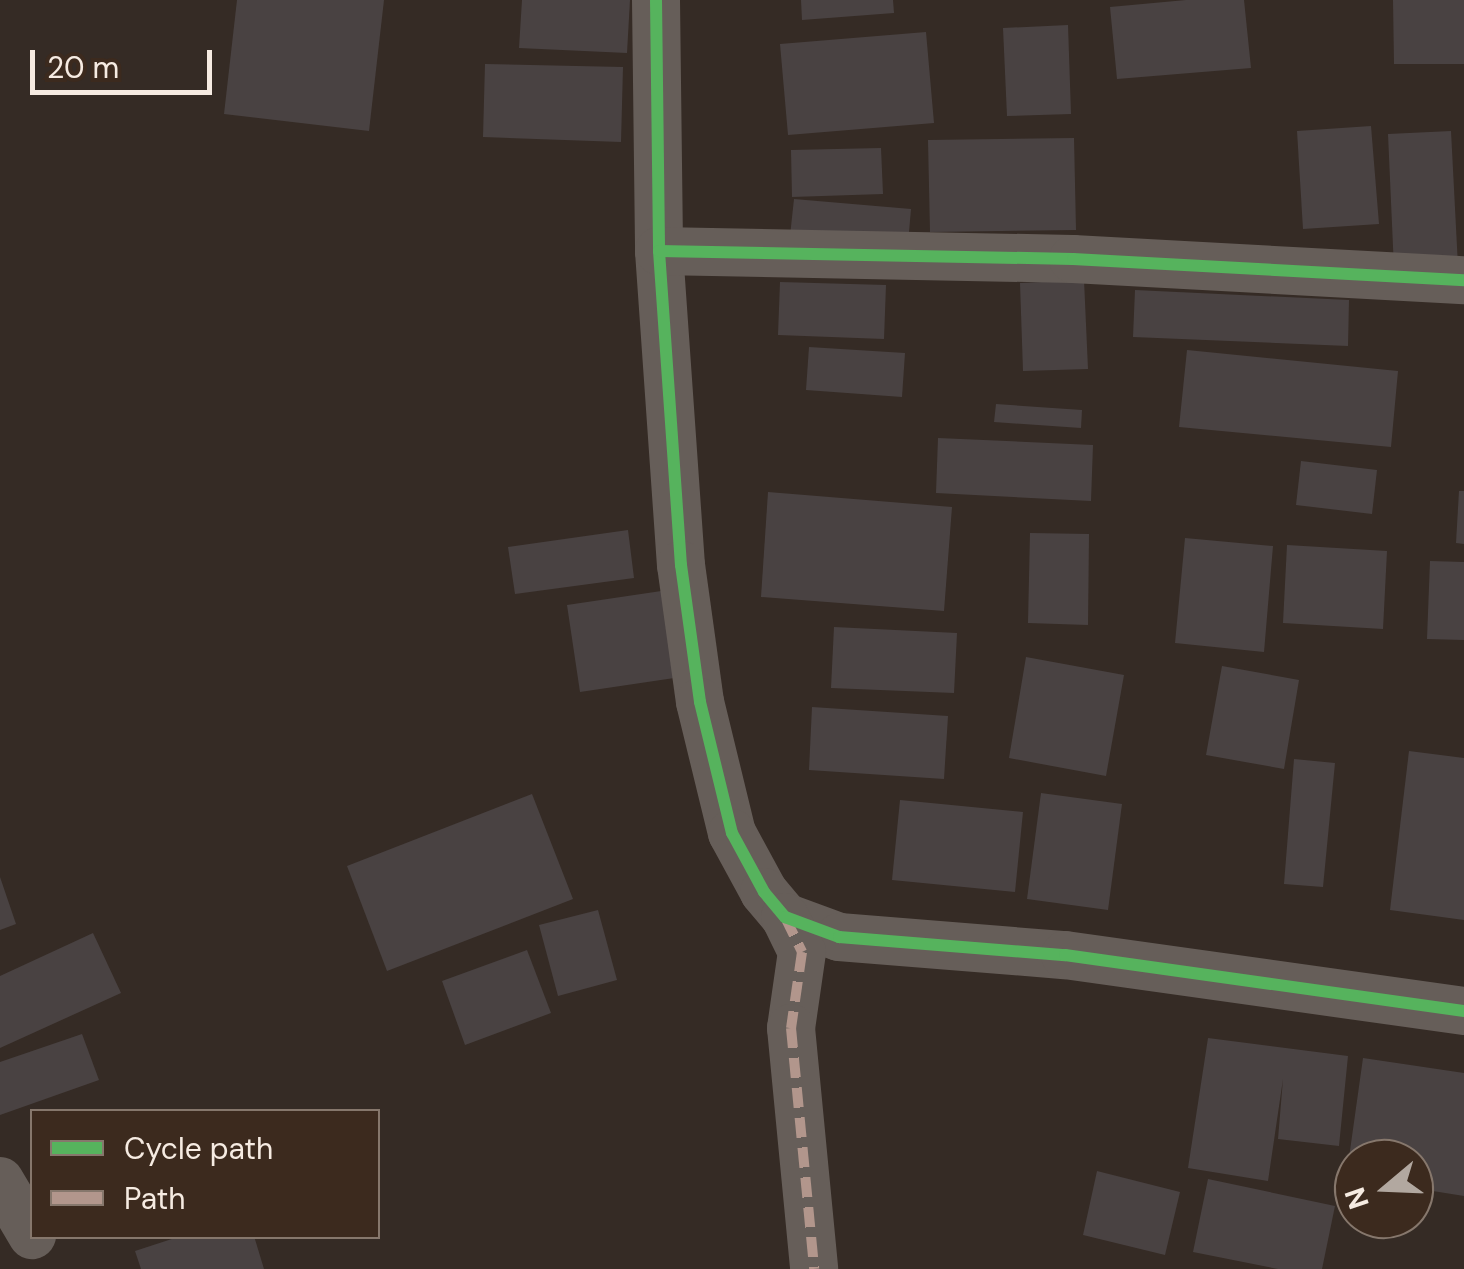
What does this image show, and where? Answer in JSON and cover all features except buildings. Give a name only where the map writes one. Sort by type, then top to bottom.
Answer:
[{"type":"street","points":[[656,0],[659,251],[681,565],[700,702],[732,833],[786,917],[802,952],[792,1028],[814,1269]]},
{"type":"street","points":[[659,251],[1073,259],[1464,280]]},
{"type":"street","points":[[786,917],[840,937],[1064,955],[1464,1011]]},
{"type":"street","points":[[0,1181],[30,1231]]},
{"type":"street","points":[[34,1239],[48,1269]]},
{"type":"marked path","points":[[785,917],[802,952],[791,1028],[814,1269]]},
{"type":"cycle path","points":[[656,0],[659,251],[681,565],[700,702],[732,833],[764,892],[785,917],[839,937],[1065,955],[1464,1011]]},
{"type":"cycle path","points":[[659,251],[1073,259],[1464,280]]}]
